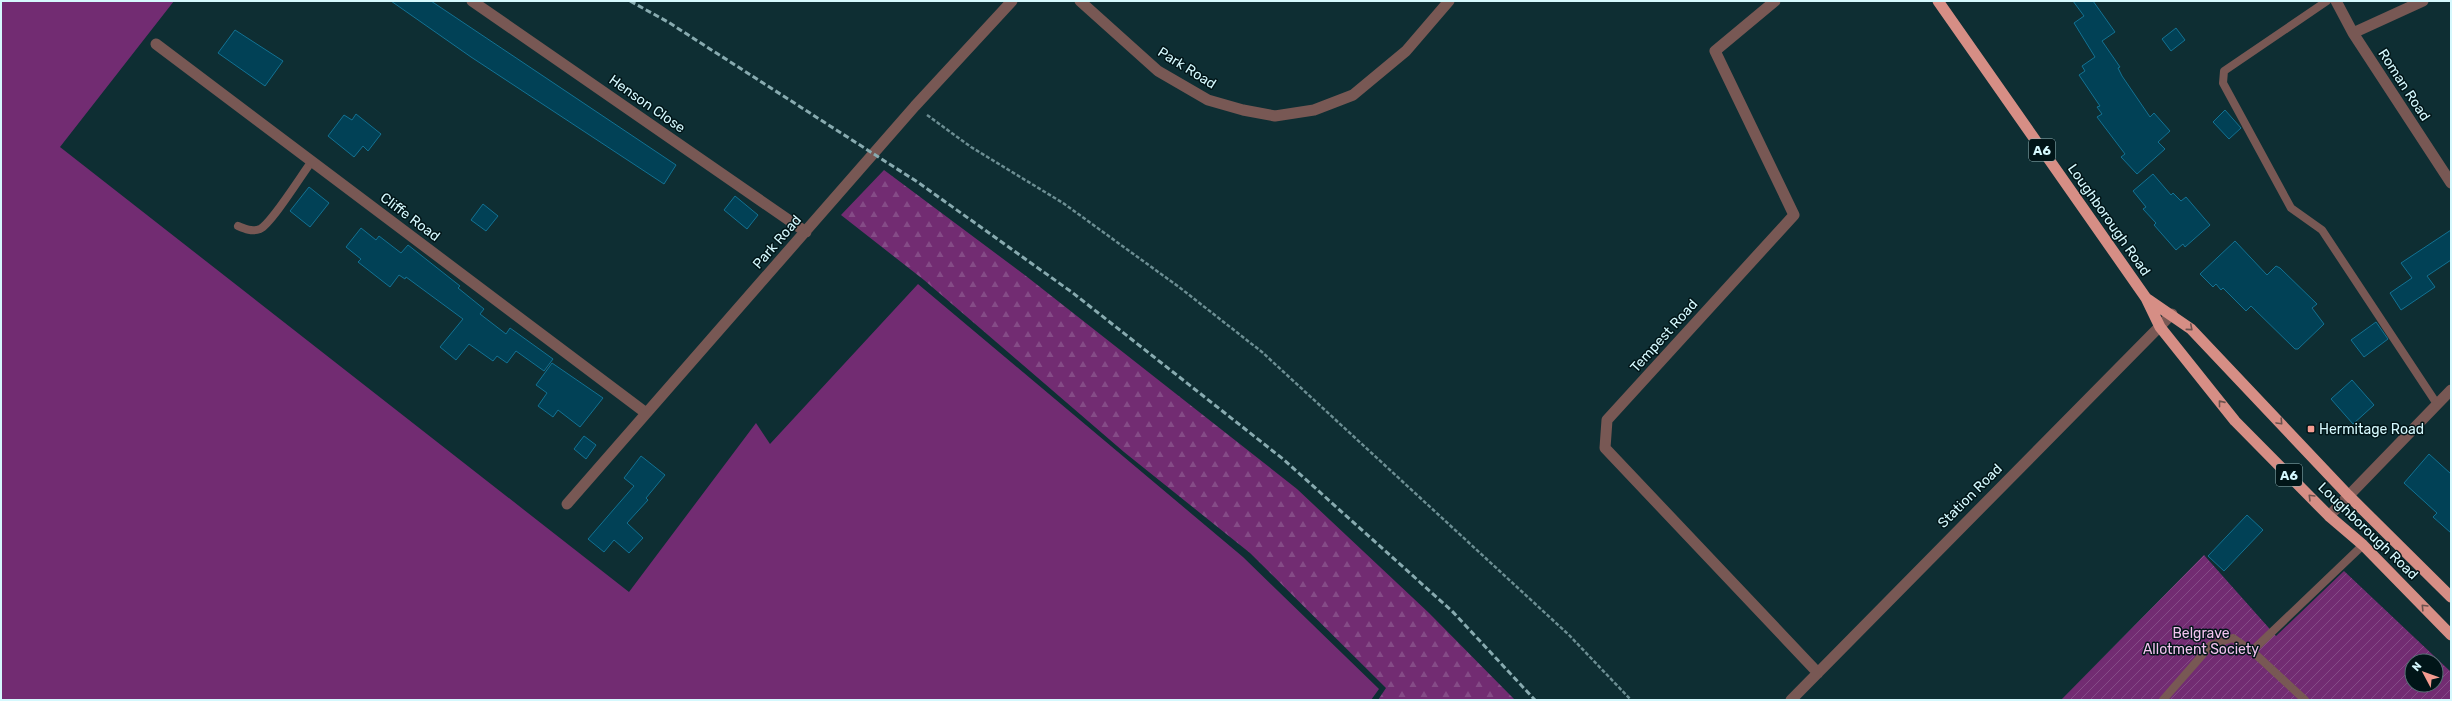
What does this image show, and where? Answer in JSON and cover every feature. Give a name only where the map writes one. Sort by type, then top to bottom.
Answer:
[{"type":"highway","name":"Loughborough Road","points":[[1938,1],[2146,298],[2160,327],[2235,421],[2329,516],[2363,545],[2451,635]]},
{"type":"highway","name":"Loughborough Road","points":[[2146,298],[2172,314],[2191,329],[2348,495],[2451,597]]},
{"type":"street","name":"Henson Close","points":[[472,1],[806,232]]},
{"type":"street","name":"Park Road","points":[[567,504],[913,109],[1012,1]]},
{"type":"street","name":"Park Road","points":[[1080,1],[1158,71],[1208,100],[1243,110],[1275,116],[1314,110],[1353,95],[1406,51],[1449,1]]},
{"type":"street","name":"Tempest Road","points":[[1776,1],[1715,51],[1794,215],[1607,420],[1605,448],[1818,673]]},
{"type":"street","name":"Roman Road","points":[[2336,1],[2353,33],[2451,183]]},
{"type":"street","points":[[2353,33],[2423,1]]},
{"type":"street","name":"Cliffe Road","points":[[156,44],[646,413]]},
{"type":"street","name":"Station Road","points":[[1790,700],[1818,673],[1897,590],[2172,314]]},
{"type":"street","points":[[2329,516],[2451,390]]},
{"type":"lane","points":[[2328,1],[2224,71],[2223,83],[2291,208],[2322,230],[2437,404]]},
{"type":"lane","points":[[238,226],[248,230],[260,229],[312,161]]},
{"type":"lane","points":[[2252,651],[2363,545]]},
{"type":"lane","points":[[2163,700],[2211,645],[2232,638],[2252,651],[2305,700]]},
{"type":"path","points":[[913,109],[970,147],[1063,203],[1179,287],[1262,352],[1569,635],[1631,700]]},
{"type":"green space","points":[[1,1],[174,1],[60,147],[629,592],[756,423],[770,444],[918,284],[1243,557],[1379,689],[1371,700],[1,700]]},
{"type":"green space","points":[[884,170],[1026,276],[1297,489],[1429,613],[1515,700],[1378,700],[1386,688],[1250,553],[1124,452],[924,280],[841,215]]},
{"type":"green space","name":"Belgrave Allotment Society","points":[[2204,555],[2276,636],[2344,571],[2431,653],[2404,653],[2404,693],[2444,693],[2444,665],[2451,672],[2451,700],[2061,700]]},
{"type":"building","points":[[391,1],[431,1],[676,165],[664,184],[471,57]]},
{"type":"building","points":[[2073,1],[2093,1],[2115,32],[2102,41],[2120,67],[2118,68],[2122,76],[2150,117],[2154,113],[2170,131],[2158,142],[2165,149],[2137,174],[2121,157],[2125,154],[2097,117],[2102,114],[2097,107],[2100,106],[2079,75],[2085,71],[2082,66],[2095,57],[2074,23],[2084,16]]},
{"type":"building","points":[[2176,28],[2185,40],[2171,51],[2162,39]]},
{"type":"building","points":[[235,30],[283,61],[265,86],[218,53]]},
{"type":"building","points":[[2225,110],[2241,128],[2229,139],[2213,122]]},
{"type":"building","points":[[356,114],[381,134],[368,151],[363,146],[354,157],[328,136],[344,115],[352,120]]},
{"type":"building","points":[[2153,174],[2171,195],[2173,193],[2181,201],[2186,197],[2210,225],[2185,247],[2183,244],[2176,250],[2154,225],[2156,223],[2143,209],[2146,207],[2133,191]]},
{"type":"building","points":[[309,187],[329,203],[310,227],[290,211]]},
{"type":"building","points":[[735,196],[758,215],[747,229],[724,210]]},
{"type":"building","points":[[483,204],[498,216],[486,231],[471,220]]},
{"type":"building","points":[[361,228],[376,240],[379,236],[401,253],[408,245],[460,286],[458,288],[484,309],[480,314],[506,334],[510,328],[553,359],[544,371],[516,351],[507,363],[497,356],[493,361],[469,344],[456,360],[440,347],[463,319],[406,277],[405,279],[399,275],[390,287],[358,262],[361,259],[346,247]]},
{"type":"building","points":[[2451,230],[2451,260],[2427,276],[2435,287],[2401,310],[2390,293],[2412,278],[2401,263]]},
{"type":"building","points":[[2235,241],[2267,275],[2276,266],[2280,268],[2317,304],[2312,308],[2324,324],[2298,349],[2295,349],[2251,306],[2246,311],[2223,288],[2221,290],[2216,284],[2213,287],[2200,274]]},
{"type":"building","points":[[2376,322],[2388,339],[2364,357],[2351,340]]},
{"type":"building","points":[[552,363],[603,398],[580,427],[558,410],[553,417],[538,406],[547,393],[536,385]]},
{"type":"building","points":[[2352,380],[2374,405],[2353,424],[2331,399]]},
{"type":"building","points":[[584,436],[596,445],[586,459],[574,449]]},
{"type":"building","points":[[2429,454],[2451,474],[2451,533],[2433,517],[2437,513],[2404,483]]},
{"type":"building","points":[[641,456],[665,475],[646,498],[648,500],[627,523],[643,538],[629,553],[614,540],[604,552],[588,539],[634,486],[624,478]]},
{"type":"building","points":[[2247,515],[2263,530],[2224,571],[2208,556]]},
{"type":"railway","points":[[630,1],[668,22],[919,183],[1073,293],[1283,459],[1452,611],[1535,700]]},
{"type":"place","name":"Hermitage Road","points":[[2311,429]]}]
